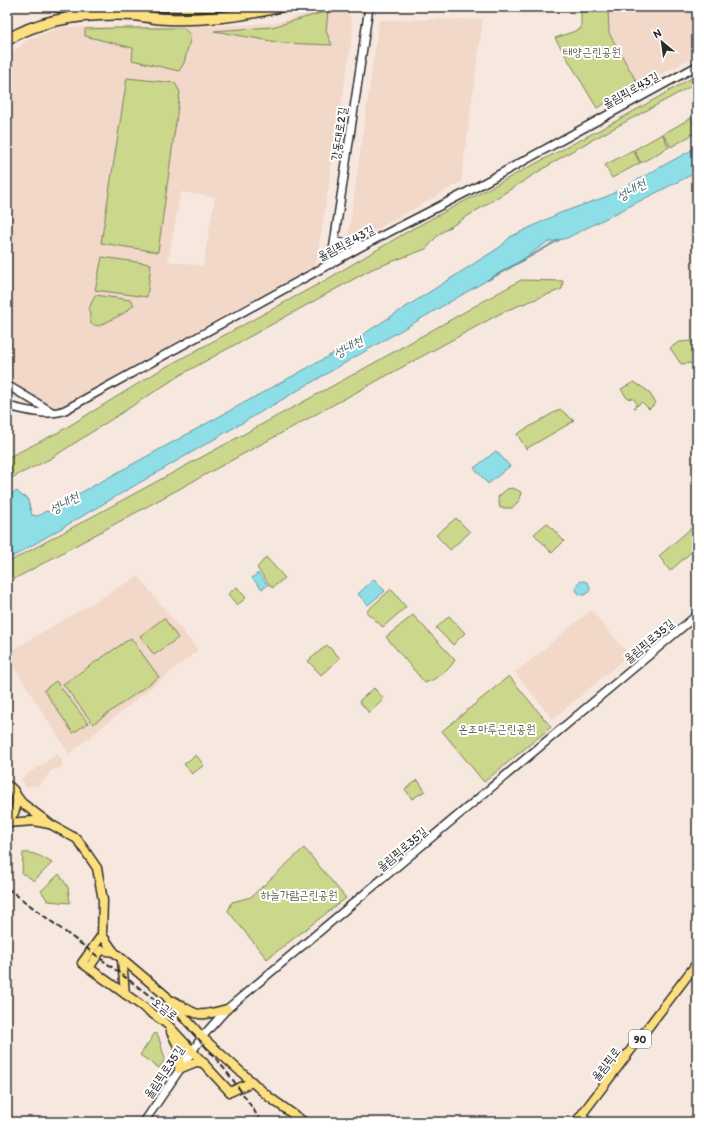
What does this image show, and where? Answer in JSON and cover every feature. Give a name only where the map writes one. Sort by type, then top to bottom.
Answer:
[{"type":"highway","points":[[7,40],[30,28],[63,19],[134,15],[167,19],[201,18],[235,15],[279,7]]},
{"type":"main road","points":[[158,7],[216,7]]},
{"type":"main road","points":[[7,785],[22,803],[50,824],[77,839],[97,868],[103,900],[102,935],[82,963],[89,968],[102,950],[114,952]]},
{"type":"main road","points":[[7,822],[16,810],[16,795]]},
{"type":"main road","points":[[7,822],[34,821],[50,824]]},
{"type":"main road","name":"오금로","points":[[102,935],[114,952],[165,995],[202,1036],[252,1082],[304,1122]]},
{"type":"main road","points":[[122,960],[125,994]]},
{"type":"main road","name":"올림픽로","points":[[576,1122],[697,963]]},
{"type":"main road","name":"오금로","points":[[89,968],[167,1024],[230,1092],[252,1082]]},
{"type":"main road","points":[[165,995],[195,1014],[205,1015],[226,1009]]},
{"type":"main road","points":[[167,1024],[180,1050],[179,1069],[196,1062],[204,1063]]},
{"type":"street","points":[[51,7],[134,15]]},
{"type":"street","name":"강동대로2길","points":[[331,264],[368,7]]},
{"type":"street","name":"올림픽로43길","points":[[56,414],[81,402],[364,246],[467,192],[697,66]]},
{"type":"street","points":[[335,242],[364,246]]},
{"type":"street","points":[[7,384],[56,414]]},
{"type":"street","points":[[7,406],[56,414]]},
{"type":"street","name":"올림픽로35길","points":[[144,1122],[202,1036],[226,1009],[697,615]]},
{"type":"street","points":[[582,1115],[589,1122]]},
{"type":"shaded area","points":[[332,7],[339,7],[348,12],[352,22],[353,31],[316,265],[58,408],[50,407],[7,380],[7,57],[27,40],[62,27],[221,26],[274,23]],"holes":[[[181,192],[215,197],[203,266],[168,261]]]},
{"type":"shaded area","points":[[608,7],[697,7],[697,55],[639,86],[609,33]]},
{"type":"shaded area","points":[[483,19],[461,182],[360,239],[348,238],[379,20]]},
{"type":"shaded area","points":[[138,576],[198,650],[69,754],[7,656],[7,653]]},
{"type":"shaded area","points":[[591,610],[629,655],[553,719],[515,673]]},
{"type":"shaded area","points":[[57,754],[62,760],[62,767],[51,771],[40,785],[26,787],[21,779]]},
{"type":"green space","name":"태양근린공원","points":[[581,7],[608,7],[609,33],[639,86],[597,108],[555,38],[581,29]]},
{"type":"green space","points":[[328,11],[326,31],[332,45],[282,43],[214,31],[272,27]]},
{"type":"green space","points":[[184,28],[191,36],[184,63],[179,71],[132,60],[133,48],[85,36],[85,29]]},
{"type":"green space","points":[[697,75],[697,83],[570,152],[439,234],[426,249],[372,269],[182,374],[50,459],[7,480],[7,459],[9,457],[59,432],[162,369],[324,281],[412,229],[620,119]]},
{"type":"green space","points":[[127,78],[175,83],[180,92],[158,252],[101,243]]},
{"type":"green space","points":[[691,118],[697,132],[671,147],[663,134]]},
{"type":"green space","points":[[662,134],[669,147],[641,163],[634,150]]},
{"type":"green space","points":[[633,150],[640,163],[612,178],[605,165]]},
{"type":"green space","points":[[102,257],[151,264],[147,297],[95,290]]},
{"type":"green space","points":[[521,280],[563,281],[562,289],[505,311],[7,583],[7,563],[358,372]]},
{"type":"green space","points":[[95,295],[131,300],[134,305],[124,313],[99,326],[91,324],[89,309]]},
{"type":"green space","points":[[692,341],[697,345],[697,360],[694,363],[681,364],[670,348],[679,342]]},
{"type":"green space","points":[[634,382],[648,391],[656,403],[649,409],[642,402],[634,408],[637,404],[634,399],[627,398],[621,389]]},
{"type":"green space","points":[[560,409],[574,421],[526,449],[517,434]]},
{"type":"green space","points":[[513,488],[521,492],[519,501],[512,508],[500,508],[498,497],[507,489]]},
{"type":"green space","points":[[456,518],[470,532],[450,550],[436,535]]},
{"type":"green space","points":[[547,523],[564,541],[552,553],[534,534]]},
{"type":"green space","points":[[697,523],[697,547],[670,571],[659,556]]},
{"type":"green space","points":[[266,557],[285,578],[272,588],[257,568]]},
{"type":"green space","points":[[237,587],[246,598],[237,605],[228,594]]},
{"type":"green space","points":[[391,589],[406,607],[383,627],[366,612]]},
{"type":"green space","points":[[413,615],[455,660],[442,674],[425,683],[386,637]]},
{"type":"green space","points":[[449,616],[465,633],[453,645],[436,628]]},
{"type":"green space","points":[[164,618],[178,638],[154,655],[140,636]]},
{"type":"green space","points":[[131,638],[159,677],[93,724],[63,684]]},
{"type":"green space","points":[[327,645],[340,658],[321,675],[308,661]]},
{"type":"green space","name":"온조마루근린공원","points":[[509,676],[551,727],[484,782],[442,731]]},
{"type":"green space","points":[[56,681],[88,723],[73,733],[44,690]]},
{"type":"green space","points":[[374,688],[384,699],[369,713],[359,701]]},
{"type":"green space","points":[[196,755],[204,765],[192,774],[184,764]]},
{"type":"green space","points":[[418,780],[425,791],[412,799],[405,789]]},
{"type":"green space","name":"하늘가람근린공원","points":[[304,848],[346,898],[267,959],[228,911],[232,902],[251,897]]},
{"type":"green space","points":[[23,853],[35,854],[52,863],[34,881],[22,874]]},
{"type":"green space","points":[[59,874],[68,887],[70,903],[48,901],[41,891]]},
{"type":"green space","points":[[155,1033],[158,1035],[165,1059],[159,1068],[140,1055]]},
{"type":"water","name":"성내천","points":[[697,147],[697,172],[567,238],[546,243],[520,261],[7,560],[7,527],[9,522],[7,496],[17,491],[22,496],[27,497],[32,515],[38,516],[46,511],[50,512],[61,506],[69,497],[73,497],[329,356],[500,247],[510,237],[560,213],[608,196]]},
{"type":"water","points":[[496,451],[510,466],[488,484],[474,468]]},
{"type":"water","points":[[258,573],[268,585],[262,589],[252,578]]},
{"type":"water","points":[[374,579],[385,591],[368,605],[358,594]]},
{"type":"water","points":[[583,581],[588,583],[590,588],[588,593],[583,595],[578,593],[576,588],[578,583]]},
{"type":"waterway","name":"성내천","points":[[488,280],[559,240]]},
{"type":"railway","points":[[7,888],[170,1011],[196,1036],[220,1063],[261,1122]]}]
